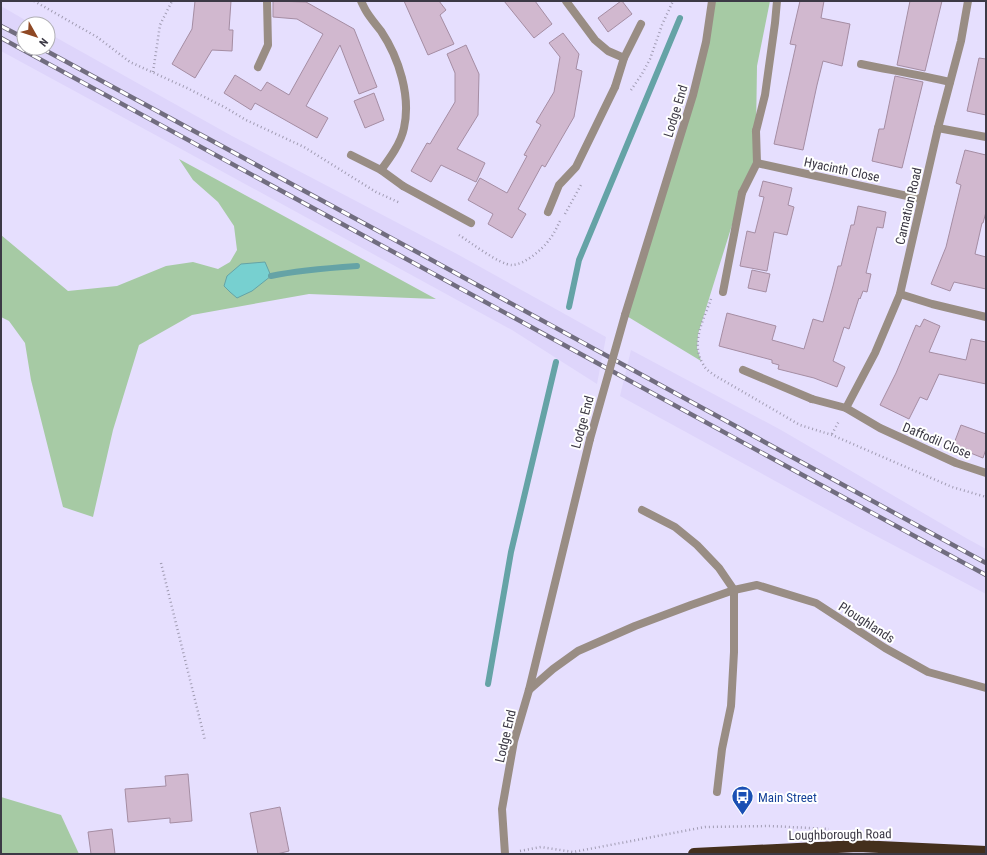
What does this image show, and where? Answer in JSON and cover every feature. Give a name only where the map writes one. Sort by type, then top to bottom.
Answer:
[{"type":"highway","name":"Loughborough Road","points":[[694,854],[858,846],[986,852]]},
{"type":"street","points":[[258,67],[268,45],[267,1]]},
{"type":"street","points":[[361,1],[367,13],[382,32],[392,53],[402,76],[406,103],[404,128],[395,150],[381,170]]},
{"type":"street","points":[[566,1],[595,40],[608,51],[624,58]]},
{"type":"street","name":"Lodge End","points":[[505,854],[502,809],[514,741],[529,690],[590,439],[625,316],[693,95],[706,42],[712,1]]},
{"type":"street","points":[[723,292],[742,193],[757,163],[756,131],[765,95],[777,1]]},
{"type":"street","name":"Carnation Road","points":[[846,408],[875,353],[900,294],[938,128],[961,41],[968,1]]},
{"type":"street","points":[[548,212],[559,185],[576,167],[615,87],[624,58],[641,24]]},
{"type":"street","points":[[861,64],[950,82]]},
{"type":"street","points":[[938,128],[986,137]]},
{"type":"street","points":[[351,155],[381,170],[403,186],[471,223]]},
{"type":"street","name":"Hyacinth Close","points":[[757,163],[921,199]]},
{"type":"street","points":[[900,294],[932,304],[986,317]]},
{"type":"street","points":[[743,370],[812,399],[846,408]]},
{"type":"street","name":"Daffodil Close","points":[[846,408],[880,428],[956,463],[986,473]]},
{"type":"street","points":[[642,510],[675,527],[698,545],[719,568],[734,590],[734,652],[731,706],[722,749],[717,792]]},
{"type":"street","name":"Ploughlands","points":[[529,690],[553,669],[578,651],[635,626],[691,605],[734,590],[757,585],[816,603],[885,648],[928,672],[986,688]]},
{"type":"path","points":[[153,72],[160,25],[172,1]]},
{"type":"path","points":[[161,563],[206,740]]},
{"type":"shaded area","points":[[712,1],[770,1],[757,66],[757,163],[742,193],[698,334],[697,348],[701,361],[625,315],[693,95]]},
{"type":"shaded area","points":[[1,6],[18,16],[16,16],[16,56],[56,56],[56,37],[232,136],[457,254],[606,337],[597,384],[512,330],[1,51]]},
{"type":"shaded area","points":[[179,159],[436,299],[309,294],[192,315],[139,345],[113,430],[93,517],[63,507],[31,380],[25,343],[9,321],[1,317],[1,235],[68,291],[117,286],[166,266],[193,262],[218,269],[230,262],[237,250],[234,226],[218,202],[193,180]]},
{"type":"shaded area","points":[[265,262],[271,276],[252,291],[237,298],[224,286],[227,276],[241,264]]},
{"type":"shaded area","points":[[631,350],[781,430],[986,549],[986,594],[861,528],[620,396]]},
{"type":"shaded area","points":[[1,797],[61,815],[79,854],[1,854]]},
{"type":"building","points":[[195,1],[231,1],[229,30],[233,30],[232,51],[212,50],[195,78],[172,64],[192,29]]},
{"type":"building","points":[[273,1],[306,2],[354,29],[377,87],[359,94],[340,45],[306,106],[328,118],[317,138],[255,103],[251,110],[224,93],[235,75],[261,91],[267,82],[289,95],[323,34],[297,19],[273,17]]},
{"type":"building","points":[[404,1],[439,1],[446,10],[440,15],[454,44],[428,55]]},
{"type":"building","points":[[504,1],[535,1],[552,24],[534,38]]},
{"type":"building","points":[[621,1],[632,14],[608,32],[598,18]]},
{"type":"building","points":[[800,1],[824,1],[821,18],[850,24],[842,66],[823,61],[803,150],[774,144],[796,45],[790,44]]},
{"type":"building","points":[[910,1],[942,1],[925,71],[897,65]]},
{"type":"building","points":[[563,33],[579,54],[576,69],[582,71],[574,117],[545,167],[542,165],[518,209],[526,214],[512,238],[488,224],[493,214],[468,200],[480,178],[507,193],[527,156],[524,155],[541,125],[536,122],[554,92],[560,57],[549,43]]},
{"type":"building","points":[[466,45],[479,74],[478,115],[457,149],[485,163],[476,182],[441,165],[431,182],[411,171],[427,143],[430,144],[455,102],[455,73],[447,54]]},
{"type":"building","points":[[979,58],[986,59],[986,115],[967,111]]},
{"type":"building","points":[[895,76],[923,82],[902,168],[872,161],[879,129],[884,129]]},
{"type":"building","points":[[374,93],[384,120],[365,128],[354,101]]},
{"type":"building","points":[[965,150],[986,155],[986,212],[975,254],[986,257],[986,289],[954,282],[950,291],[931,284],[946,247],[961,185],[956,183]]},
{"type":"building","points":[[763,181],[792,188],[788,205],[794,207],[787,235],[774,232],[767,271],[740,266],[747,231],[755,233],[764,197],[759,196]]},
{"type":"building","points":[[858,206],[886,212],[883,228],[877,227],[866,273],[871,274],[867,292],[863,291],[860,299],[859,298],[849,329],[844,327],[833,361],[845,367],[837,387],[814,378],[778,369],[779,365],[772,363],[772,360],[719,346],[727,313],[776,326],[772,340],[804,349],[813,319],[823,322],[838,266],[841,266],[851,225],[854,225]]},
{"type":"building","points":[[752,270],[770,274],[766,292],[748,288]]},
{"type":"building","points":[[924,319],[940,326],[929,352],[966,360],[971,339],[986,342],[986,384],[939,374],[927,400],[920,397],[909,419],[880,405],[896,373],[916,325],[920,327]]},
{"type":"building","points":[[961,425],[986,434],[986,449],[983,458],[953,446]]},
{"type":"building","points":[[188,774],[192,821],[170,823],[170,818],[128,822],[125,789],[166,786],[165,776]]},
{"type":"building","points":[[280,807],[289,851],[277,854],[258,854],[250,813]]},
{"type":"building","points":[[112,829],[115,854],[91,854],[88,832]]},
{"type":"waterway","points":[[569,307],[579,260],[680,18]]},
{"type":"waterway","points":[[271,276],[324,268],[357,266]]},
{"type":"waterway","points":[[488,684],[511,552],[556,362]]},
{"type":"railway","points":[[1,26],[16,34]]},
{"type":"railway","points":[[1,38],[986,575]]},
{"type":"railway","points":[[56,56],[986,563]]},
{"type":"place","name":"Main Street","points":[[742,816]]}]
